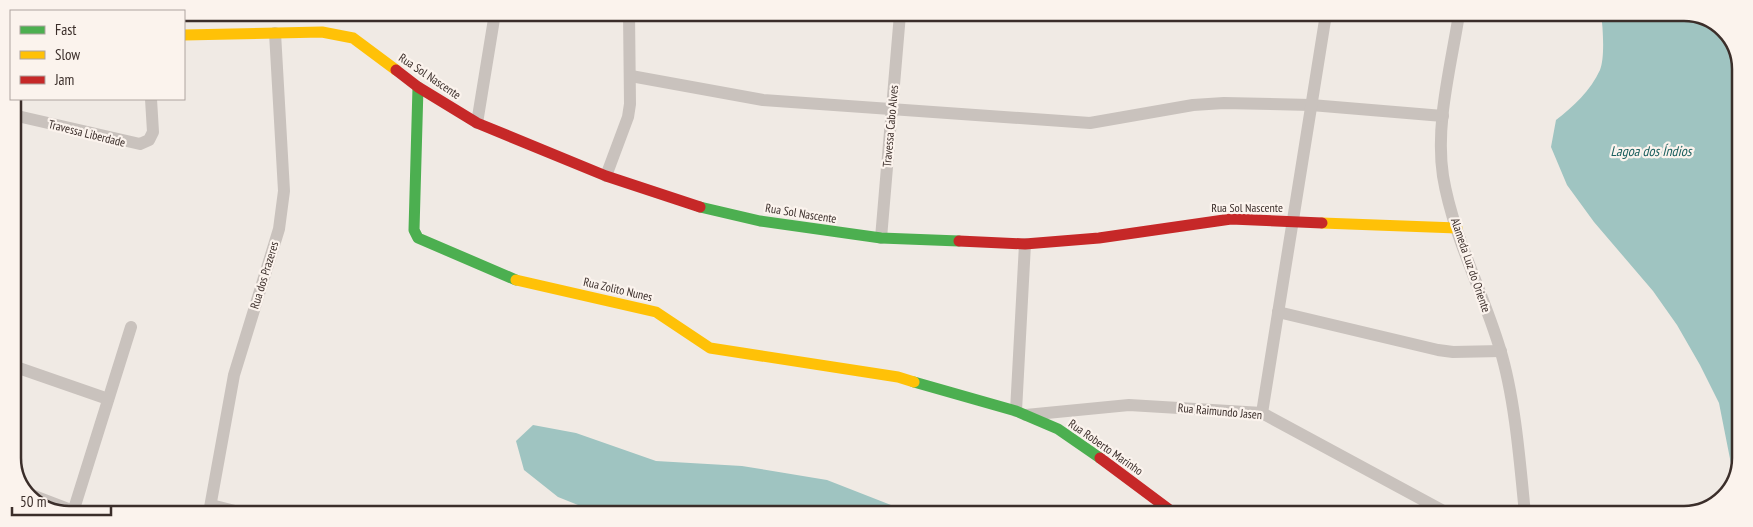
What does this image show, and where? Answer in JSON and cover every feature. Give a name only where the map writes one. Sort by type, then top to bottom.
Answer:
[{"type":"street","points":[[477,123],[494,21]]},
{"type":"street","points":[[606,176],[628,117],[631,76],[629,21]]},
{"type":"street","name":"Travessa Cabo Alves","points":[[881,238],[899,21]]},
{"type":"street","points":[[1262,412],[1325,21]]},
{"type":"street","name":"Alameda Luz do Oriente","points":[[1458,21],[1443,116],[1443,177],[1457,228],[1501,351],[1517,440],[1524,506]]},
{"type":"street","name":"Rua Sol Nascente","points":[[185,35],[322,32],[352,38],[418,87],[477,123],[606,176],[691,205],[760,221],[881,238],[1025,244],[1100,238],[1211,220],[1292,220],[1457,228]]},
{"type":"street","name":"Rua dos Prazeres","points":[[211,506],[234,375],[279,229],[284,191],[275,33]]},
{"type":"street","points":[[631,76],[763,100],[1090,123],[1193,105],[1224,103],[1311,105],[1443,116]]},
{"type":"street","name":"Rua Zolito Nunes","points":[[418,87],[414,230],[418,238],[513,279],[656,312],[710,348],[879,372],[1021,413]]},
{"type":"street","name":"Travessa Liberdade","points":[[21,117],[140,144],[149,140],[153,132],[151,100]]},
{"type":"street","points":[[1021,413],[1025,244]]},
{"type":"street","points":[[1278,312],[1438,350],[1453,352],[1501,351]]},
{"type":"street","points":[[78,506],[130,327]]},
{"type":"street","points":[[21,369],[108,399]]},
{"type":"street","name":"Rua Raimundo Jasen","points":[[1021,413],[1129,405],[1262,412],[1433,506]]},
{"type":"street","name":"Rua Roberto Marinho","points":[[1021,413],[1074,439],[1164,506]]},
{"type":"water","name":"Lagoa dos Índios","points":[[1602,21],[1683,21],[1696,23],[1710,29],[1722,40],[1731,60],[1731,464],[1719,403],[1700,365],[1677,325],[1653,291],[1594,222],[1567,185],[1551,147],[1556,120],[1581,98],[1600,70],[1602,65]]},
{"type":"water","points":[[533,425],[576,433],[656,461],[742,466],[827,480],[894,506],[580,506],[558,497],[524,470],[516,441]]},
{"type":"traffic: fast","points":[[418,87],[414,230],[418,238],[516,280]]},
{"type":"traffic: fast","points":[[700,207],[760,221],[881,238],[959,241]]},
{"type":"traffic: fast","points":[[914,382],[1016,411],[1058,429],[1100,458]]},
{"type":"traffic: slow","points":[[185,35],[322,32],[353,38],[396,70]]},
{"type":"traffic: slow","points":[[1322,223],[1457,228]]},
{"type":"traffic: slow","points":[[516,280],[656,312],[710,348],[898,377],[914,382]]},
{"type":"traffic: jam","points":[[396,70],[418,87],[477,123],[606,176],[700,207]]},
{"type":"traffic: jam","points":[[959,241],[1025,244],[1099,238],[1231,219],[1322,223]]},
{"type":"traffic: jam","points":[[1100,458],[1164,506]]}]
